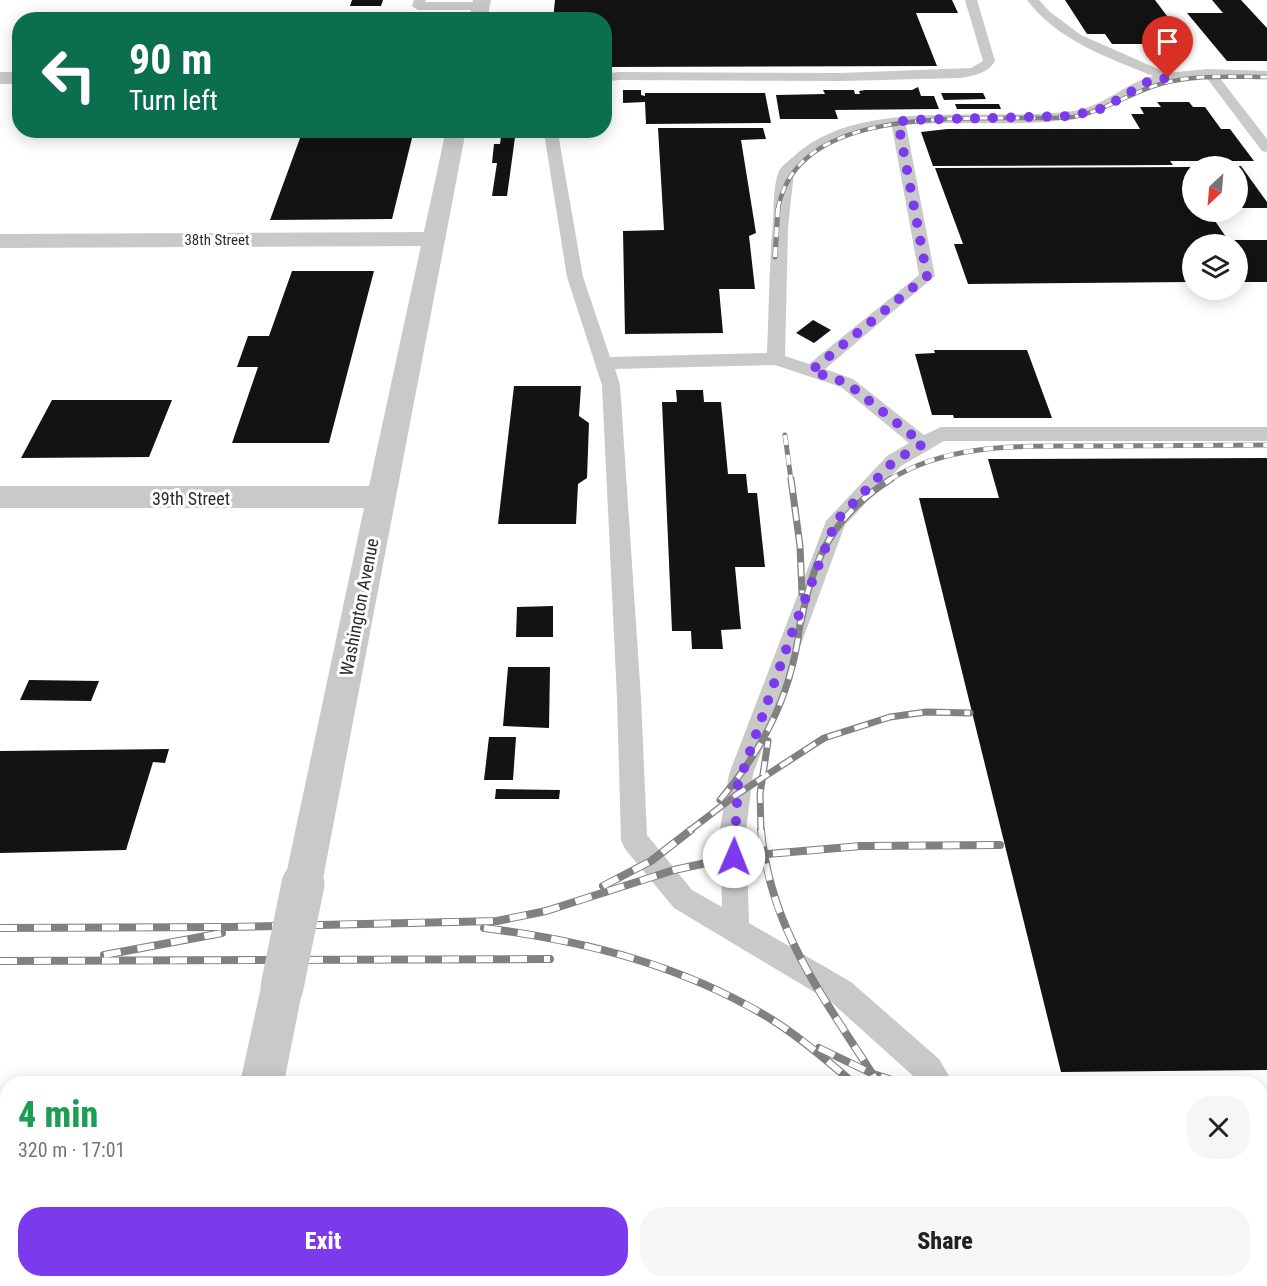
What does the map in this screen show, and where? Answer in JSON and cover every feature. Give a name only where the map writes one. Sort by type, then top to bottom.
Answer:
[{"type":"street","name":"Washington Avenue","points":[[263,1076],[454,138]]},
{"type":"street","name":"38th Street","points":[[0,241],[434,239]]},
{"type":"street","name":"39th Street","points":[[0,497],[381,497]]},
{"type":"lane","points":[[420,0],[418,6],[481,8]]},
{"type":"lane","points":[[612,77],[852,77],[961,74],[979,71],[989,61],[971,0]]},
{"type":"lane","points":[[1033,0],[1045,16],[1075,36],[1168,78]]},
{"type":"lane","points":[[1210,74],[1267,148]]},
{"type":"lane","points":[[776,359],[781,199],[785,172],[813,145],[866,126],[909,120],[1071,116],[1104,108],[1149,81],[1168,78],[1210,74],[1267,75]]},
{"type":"lane","points":[[811,371],[927,276],[898,122]]},
{"type":"lane","points":[[552,138],[575,277],[611,385],[629,698],[634,840],[683,899],[841,992],[929,1069],[934,1076]]},
{"type":"lane","points":[[604,363],[776,359],[847,383],[923,444]]},
{"type":"lane","points":[[736,929],[733,847],[738,785],[793,630],[836,521],[894,461],[941,434],[1267,434]]},
{"type":"building","points":[[352,0],[383,0],[381,6],[350,6]]},
{"type":"building","points":[[555,0],[952,0],[958,13],[916,13],[937,66],[612,67],[612,12],[554,12]]},
{"type":"building","points":[[1065,0],[1155,0],[1188,44],[1112,44],[1105,34],[1087,34]]},
{"type":"building","points":[[1212,0],[1241,0],[1267,28],[1267,61],[1227,61],[1187,13],[1223,13]]},
{"type":"building","points":[[918,87],[921,96],[934,96],[939,109],[835,110],[838,119],[780,119],[776,95],[825,94],[823,90],[854,90],[855,94],[860,94],[859,91],[865,90],[912,90]]},
{"type":"building","points":[[623,90],[641,90],[641,95],[645,96],[645,93],[765,93],[771,123],[646,124],[645,102],[623,103]]},
{"type":"building","points":[[941,93],[983,93],[986,99],[944,100]]},
{"type":"building","points":[[1157,102],[1189,102],[1193,107],[1205,107],[1221,129],[1230,129],[1254,161],[1248,161],[1248,156],[1182,156],[1182,161],[1170,161],[1173,165],[933,166],[921,132],[947,129],[1140,129],[1131,114],[1144,114],[1140,107],[1161,107]]},
{"type":"building","points":[[955,104],[999,104],[1001,109],[957,109]]},
{"type":"building","points":[[658,128],[763,128],[766,139],[741,140],[756,233],[749,236],[755,289],[719,289],[723,333],[625,334],[623,231],[664,230]]},
{"type":"building","points":[[300,138],[412,138],[392,219],[270,220]]},
{"type":"building","points":[[501,138],[515,138],[507,196],[492,196],[497,163],[492,163],[494,144],[500,144]]},
{"type":"building","points":[[1182,167],[1182,222],[1216,222],[1224,234],[1182,234],[1182,282],[968,284],[954,244],[963,244],[935,168]]},
{"type":"building","points":[[1248,176],[1267,202],[1267,208],[1248,208]]},
{"type":"building","points":[[1248,240],[1267,240],[1267,282],[1248,282]]},
{"type":"building","points":[[292,271],[374,271],[329,443],[232,443],[258,367],[237,367],[248,336],[269,336]]},
{"type":"building","points":[[813,320],[831,330],[814,343],[796,333]]},
{"type":"building","points":[[934,350],[1027,350],[1052,418],[954,418],[953,415],[932,415],[915,354],[935,353]]},
{"type":"building","points":[[514,386],[581,386],[579,416],[589,423],[587,478],[578,484],[576,524],[498,524]]},
{"type":"building","points":[[676,390],[703,390],[704,402],[721,402],[728,474],[746,474],[748,493],[757,493],[765,567],[735,567],[741,629],[721,630],[723,649],[692,649],[691,631],[672,631],[662,402],[677,402]]},
{"type":"building","points":[[52,400],[172,400],[149,457],[21,458]]},
{"type":"building","points":[[1267,458],[1267,1070],[1061,1072],[919,498],[999,498],[988,459]]},
{"type":"building","points":[[553,606],[553,637],[516,637],[517,607]]},
{"type":"building","points":[[508,667],[550,667],[549,728],[503,726]]},
{"type":"building","points":[[29,680],[99,681],[91,701],[20,700]]},
{"type":"building","points":[[489,737],[516,737],[513,780],[484,780]]},
{"type":"building","points":[[169,749],[165,763],[153,762],[126,850],[0,853],[0,751]]},
{"type":"building","points":[[496,789],[560,790],[559,799],[495,799]]},
{"type":"railway","points":[[778,209],[793,173],[821,148],[858,132],[902,123],[948,119],[1073,117],[1095,111],[1149,88],[1173,81],[1213,77],[1267,77]]},
{"type":"railway","points":[[775,257],[778,208]]},
{"type":"railway","points":[[785,435],[791,480]]},
{"type":"railway","points":[[889,480],[914,467],[939,458],[993,448],[1267,445]]},
{"type":"railway","points":[[791,479],[800,546],[802,593]]},
{"type":"railway","points":[[801,622],[812,577],[829,540],[855,507],[891,479]]},
{"type":"railway","points":[[720,800],[752,758],[776,713],[792,666],[801,614]]},
{"type":"railway","points":[[762,778],[824,738],[890,717],[926,712],[970,713]]},
{"type":"railway","points":[[762,778],[768,741]]},
{"type":"railway","points":[[689,831],[762,778]]},
{"type":"railway","points":[[761,831],[760,794],[762,778]]},
{"type":"railway","points":[[603,886],[651,861],[691,830]]},
{"type":"railway","points":[[761,830],[764,854]]},
{"type":"railway","points":[[764,854],[861,846],[1000,845]]},
{"type":"railway","points":[[0,928],[228,927],[497,921],[546,911],[674,870],[734,857],[764,854]]},
{"type":"railway","points":[[764,854],[776,900],[788,933],[803,963],[872,1074]]},
{"type":"railway","points":[[484,928],[560,940],[597,949],[634,959],[706,985],[774,1021],[815,1050],[845,1076]]},
{"type":"railway","points":[[104,955],[222,933]]},
{"type":"railway","points":[[0,961],[550,959]]},
{"type":"railway","points":[[819,1048],[872,1074]]},
{"type":"railway","points":[[872,1074],[879,1076]]},
{"type":"route","points":[[734,857],[738,785],[793,630],[836,521],[894,461],[923,444],[847,383],[811,371],[927,276],[898,122],[1071,116],[1104,108],[1149,81],[1168,78]]}]
